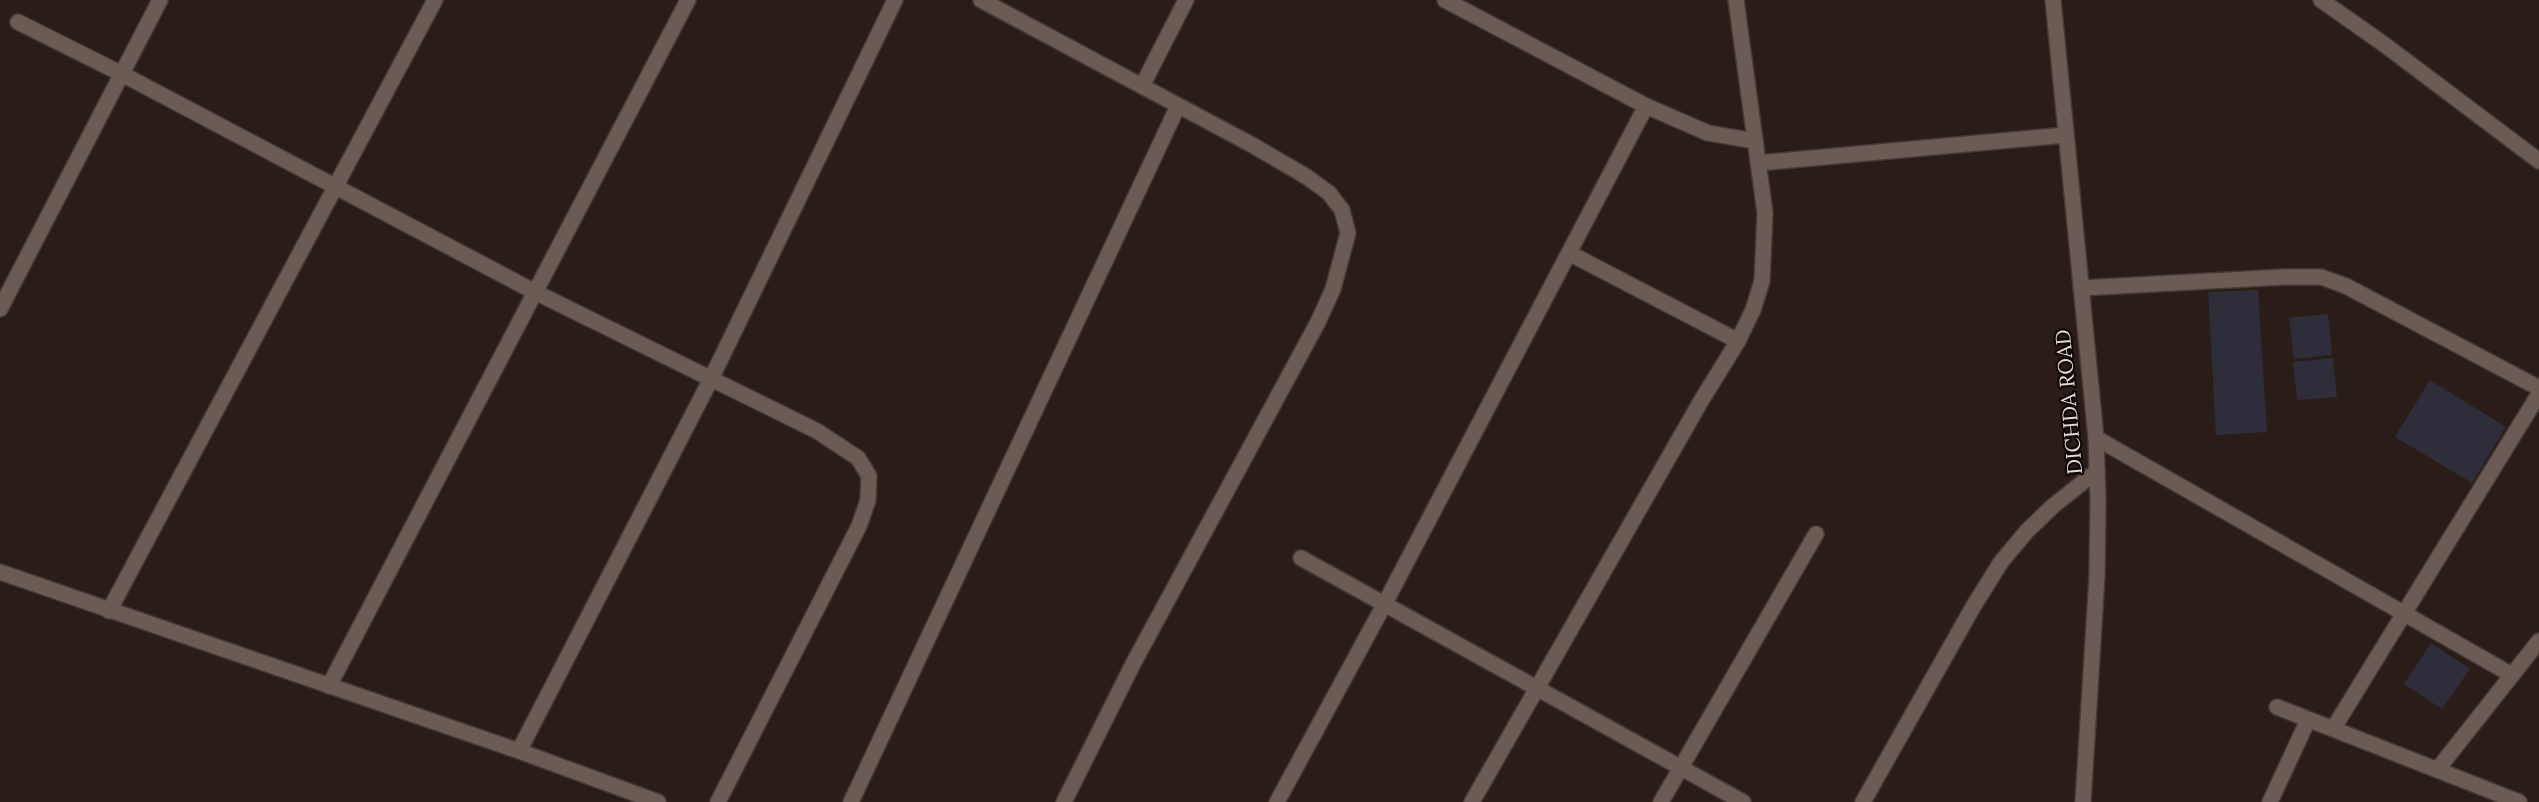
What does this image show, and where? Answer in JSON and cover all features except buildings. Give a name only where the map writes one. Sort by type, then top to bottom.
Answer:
[{"type":"street","points":[[0,309],[160,0]]},
{"type":"street","points":[[109,611],[435,0]]},
{"type":"street","points":[[329,686],[688,0]]},
{"type":"street","points":[[519,751],[711,379],[895,0]]},
{"type":"street","points":[[981,0],[1254,146],[1329,193],[1342,210],[1348,233],[1333,289],[1318,322],[1133,664],[1064,802]]},
{"type":"street","points":[[1142,86],[1186,0]]},
{"type":"street","points":[[1445,0],[1647,106],[1708,133],[1755,141]]},
{"type":"street","points":[[1472,802],[1701,400],[1738,341],[1753,310],[1762,281],[1765,213],[1736,0]]},
{"type":"street","name":"DICHDA ROAD","points":[[2053,0],[2096,438],[2097,576],[2083,802]]},
{"type":"street","points":[[2321,0],[2539,160]]},
{"type":"street","points":[[18,22],[122,74],[535,292],[838,444],[858,458],[869,476],[868,500],[859,526],[718,802]]},
{"type":"street","points":[[851,802],[1178,105]]},
{"type":"street","points":[[1277,802],[1384,605],[1647,106]]},
{"type":"street","points":[[1758,163],[2066,135]]},
{"type":"street","points":[[1569,253],[1738,341]]},
{"type":"street","points":[[2081,288],[2321,277],[2346,286],[2539,388]]},
{"type":"street","points":[[2333,729],[2539,394]]},
{"type":"street","points":[[2096,438],[2512,675]]},
{"type":"street","points":[[1863,802],[1973,607],[2001,562],[2027,531],[2053,506],[2097,471]]},
{"type":"street","points":[[1661,802],[1816,534]]},
{"type":"street","points":[[1301,558],[1743,802]]},
{"type":"street","points":[[0,572],[519,751],[658,802]]},
{"type":"street","points":[[2437,770],[2539,641]]},
{"type":"street","points":[[2277,707],[2519,802]]},
{"type":"street","points":[[2270,802],[2308,720]]}]
